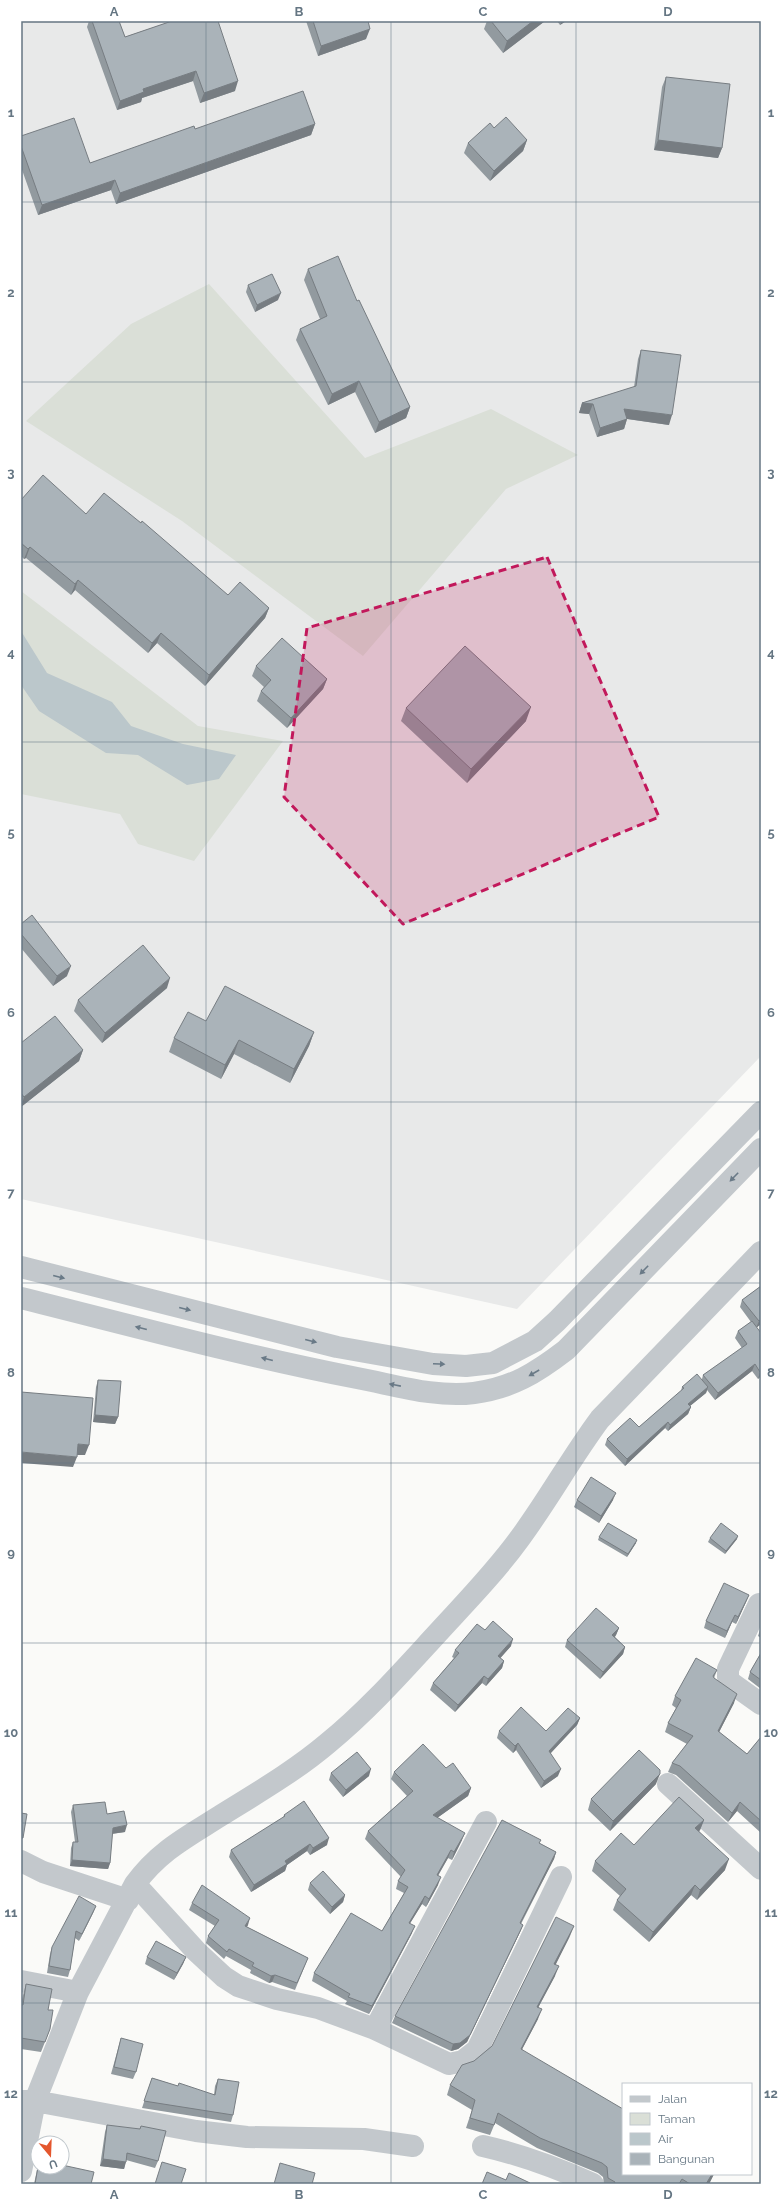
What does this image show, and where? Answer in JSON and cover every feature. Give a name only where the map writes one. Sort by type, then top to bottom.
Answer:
[{"type":"street","points":[[21,1267],[336,1347],[433,1364],[466,1366],[493,1363],[535,1341],[557,1322],[761,1112]]},
{"type":"street","points":[[21,1298],[306,1368],[410,1388],[432,1392],[473,1393],[495,1389],[536,1373],[566,1350],[761,1149]]},
{"type":"street","points":[[21,2171],[28,2101],[78,1992],[131,1892],[144,1871],[165,1851],[297,1767],[328,1744],[375,1701],[492,1574],[520,1538],[578,1448],[600,1420],[761,1252]]},
{"type":"street","points":[[759,1604],[728,1668],[728,1678],[730,1682],[761,1704]]},
{"type":"street","points":[[668,1784],[761,1869]]},
{"type":"street","points":[[375,2029],[486,1822]]},
{"type":"street","points":[[21,1861],[43,1872],[131,1892],[196,1951],[238,1986],[264,1996],[318,2008],[375,2029],[449,2064],[463,2061],[477,2050],[561,1878]]},
{"type":"street","points":[[21,1981],[78,1992]]},
{"type":"street","points":[[28,2101],[196,2131],[247,2137],[364,2139],[413,2146]]},
{"type":"street","points":[[483,2146],[522,2155],[552,2165],[593,2184]]},
{"type":"highlighted area","points":[[547,557],[659,817],[403,924],[284,797],[307,628]]},
{"type":"shaded area","points":[[21,21],[761,21],[761,1056],[517,1309],[21,1199]]},
{"type":"green space","points":[[209,284],[365,458],[491,409],[578,455],[506,489],[363,656],[182,521],[26,421],[131,324]]},
{"type":"green space","points":[[21,591],[198,726],[283,741],[194,861],[138,844],[120,814],[21,794]]},
{"type":"water","points":[[21,631],[47,673],[112,702],[131,726],[183,744],[236,755],[219,779],[187,785],[138,755],[106,753],[39,711],[21,685]]},
{"type":"building","points":[[92,21],[119,21],[125,37],[172,21],[218,21],[238,81],[204,93],[196,71],[143,89],[144,92],[120,101]]},
{"type":"building","points":[[313,21],[368,21],[370,29],[321,46]]},
{"type":"building","points":[[491,21],[533,21],[507,41]]},
{"type":"building","points":[[666,77],[730,84],[722,148],[658,140]]},
{"type":"building","points":[[303,91],[315,124],[120,193],[115,180],[42,205],[21,146],[21,136],[74,118],[90,163],[194,126],[195,129]]},
{"type":"building","points":[[506,117],[527,140],[494,171],[468,143],[490,123],[494,128]]},
{"type":"building","points":[[338,256],[357,301],[359,300],[410,407],[379,422],[359,381],[332,394],[300,329],[327,316],[308,269]]},
{"type":"building","points":[[272,274],[281,293],[257,305],[248,285]]},
{"type":"building","points":[[641,350],[681,355],[672,415],[624,409],[627,419],[600,428],[593,404],[582,403],[636,386]]},
{"type":"building","points":[[43,475],[86,514],[104,493],[141,523],[142,521],[228,595],[240,582],[269,608],[209,675],[161,633],[152,643],[78,580],[75,584],[30,547],[28,549],[21,543],[21,500]]},
{"type":"building","points":[[282,638],[327,679],[291,718],[261,691],[271,680],[256,666]]},
{"type":"building","points":[[465,646],[531,707],[471,769],[406,708]]},
{"type":"building","points":[[32,915],[71,966],[57,976],[21,934],[21,924]]},
{"type":"building","points":[[143,945],[170,978],[105,1033],[78,1000]]},
{"type":"building","points":[[225,986],[314,1032],[294,1069],[239,1040],[225,1065],[174,1038],[188,1012],[206,1021]]},
{"type":"building","points":[[55,1016],[83,1050],[24,1097],[21,1093],[21,1043]]},
{"type":"building","points":[[761,1286],[761,1319],[759,1321],[742,1300]]},
{"type":"building","points":[[752,1321],[761,1333],[761,1371],[760,1372],[755,1364],[718,1393],[703,1375],[747,1344],[738,1331]]},
{"type":"building","points":[[697,1374],[708,1387],[688,1404],[691,1407],[670,1425],[668,1422],[627,1459],[607,1439],[630,1418],[639,1427],[684,1388],[682,1387]]},
{"type":"building","points":[[98,1380],[121,1381],[118,1417],[95,1415]]},
{"type":"building","points":[[21,1392],[93,1398],[89,1445],[78,1444],[77,1457],[21,1452]]},
{"type":"building","points":[[591,1477],[616,1493],[601,1516],[577,1500]]},
{"type":"building","points":[[608,1523],[637,1540],[628,1554],[599,1537]]},
{"type":"building","points":[[721,1523],[738,1536],[726,1551],[710,1538]]},
{"type":"building","points":[[724,1583],[749,1595],[738,1617],[735,1615],[727,1631],[706,1621]]},
{"type":"building","points":[[596,1608],[619,1628],[612,1635],[625,1647],[603,1672],[567,1640]]},
{"type":"building","points":[[493,1621],[513,1639],[498,1656],[504,1661],[488,1679],[484,1676],[458,1705],[433,1683],[459,1653],[455,1650],[477,1624],[485,1630]]},
{"type":"building","points":[[761,1653],[761,1680],[750,1672]]},
{"type":"building","points":[[696,1658],[717,1670],[713,1676],[714,1678],[737,1694],[718,1731],[747,1754],[761,1737],[761,1821],[740,1802],[732,1813],[680,1766],[672,1763],[693,1736],[668,1723],[681,1700],[675,1696]]},
{"type":"building","points":[[521,1707],[546,1731],[568,1708],[580,1718],[549,1751],[561,1769],[544,1781],[518,1743],[515,1746],[499,1731]]},
{"type":"building","points":[[423,1744],[446,1768],[453,1763],[471,1788],[433,1815],[465,1833],[454,1852],[451,1850],[437,1875],[441,1877],[429,1899],[425,1896],[409,1923],[415,1926],[372,2006],[348,1997],[350,1994],[314,1973],[351,1913],[382,1931],[408,1887],[398,1881],[405,1870],[368,1831],[413,1791],[394,1772]]},
{"type":"building","points":[[639,1750],[660,1770],[660,1774],[613,1821],[591,1799]]},
{"type":"building","points":[[357,1752],[371,1769],[346,1790],[331,1773]]},
{"type":"building","points":[[679,1797],[704,1820],[695,1828],[729,1859],[700,1890],[695,1885],[653,1932],[617,1900],[626,1889],[595,1861],[621,1833],[634,1845]]},
{"type":"building","points":[[304,1801],[329,1838],[313,1848],[310,1844],[285,1861],[287,1864],[254,1885],[231,1850],[285,1816],[284,1815]]},
{"type":"building","points":[[105,1802],[107,1814],[124,1811],[127,1825],[113,1828],[110,1863],[72,1860],[73,1842],[78,1842],[73,1805]]},
{"type":"building","points":[[21,1813],[27,1814],[23,1838],[21,1838]]},
{"type":"building","points":[[502,1820],[541,1840],[539,1843],[556,1852],[520,1923],[523,1925],[470,2035],[460,2043],[453,2044],[395,2016]]},
{"type":"building","points":[[323,1871],[345,1895],[332,1907],[310,1883]]},
{"type":"building","points":[[202,1885],[250,1918],[245,1926],[308,1958],[297,1983],[275,1975],[271,1976],[252,1966],[254,1963],[229,1949],[227,1952],[208,1936],[219,1920],[192,1903]]},
{"type":"building","points":[[79,1896],[96,1906],[82,1934],[76,1931],[70,1970],[49,1966],[52,1947]]},
{"type":"building","points":[[556,1917],[574,1926],[554,1964],[559,1966],[537,2007],[542,2009],[521,2049],[622,2108],[622,2175],[711,2175],[706,2184],[690,2184],[682,2179],[679,2184],[614,2184],[615,2182],[608,2178],[607,2167],[602,2163],[540,2138],[498,2113],[494,2125],[470,2118],[475,2100],[450,2085],[462,2065],[474,2061],[492,2046]]},
{"type":"building","points":[[156,1941],[186,1957],[177,1973],[147,1957]]},
{"type":"building","points":[[26,1984],[52,1989],[48,2010],[53,2010],[50,2029],[45,2042],[21,2038],[21,2005],[23,2005]]},
{"type":"building","points":[[121,2038],[143,2044],[136,2072],[114,2067]]},
{"type":"building","points":[[152,2078],[178,2086],[179,2083],[215,2095],[218,2079],[239,2082],[233,2115],[144,2101]]},
{"type":"building","points":[[107,2125],[140,2129],[141,2126],[166,2131],[158,2161],[127,2153],[126,2162],[103,2159]]},
{"type":"building","points":[[162,2162],[186,2169],[181,2184],[155,2184]]},
{"type":"building","points":[[280,2163],[315,2173],[312,2184],[274,2184]]},
{"type":"building","points":[[70,2167],[94,2172],[91,2184],[35,2184],[37,2175],[70,2175]]},
{"type":"building","points":[[487,2172],[506,2180],[509,2173],[530,2183],[482,2184]]}]
